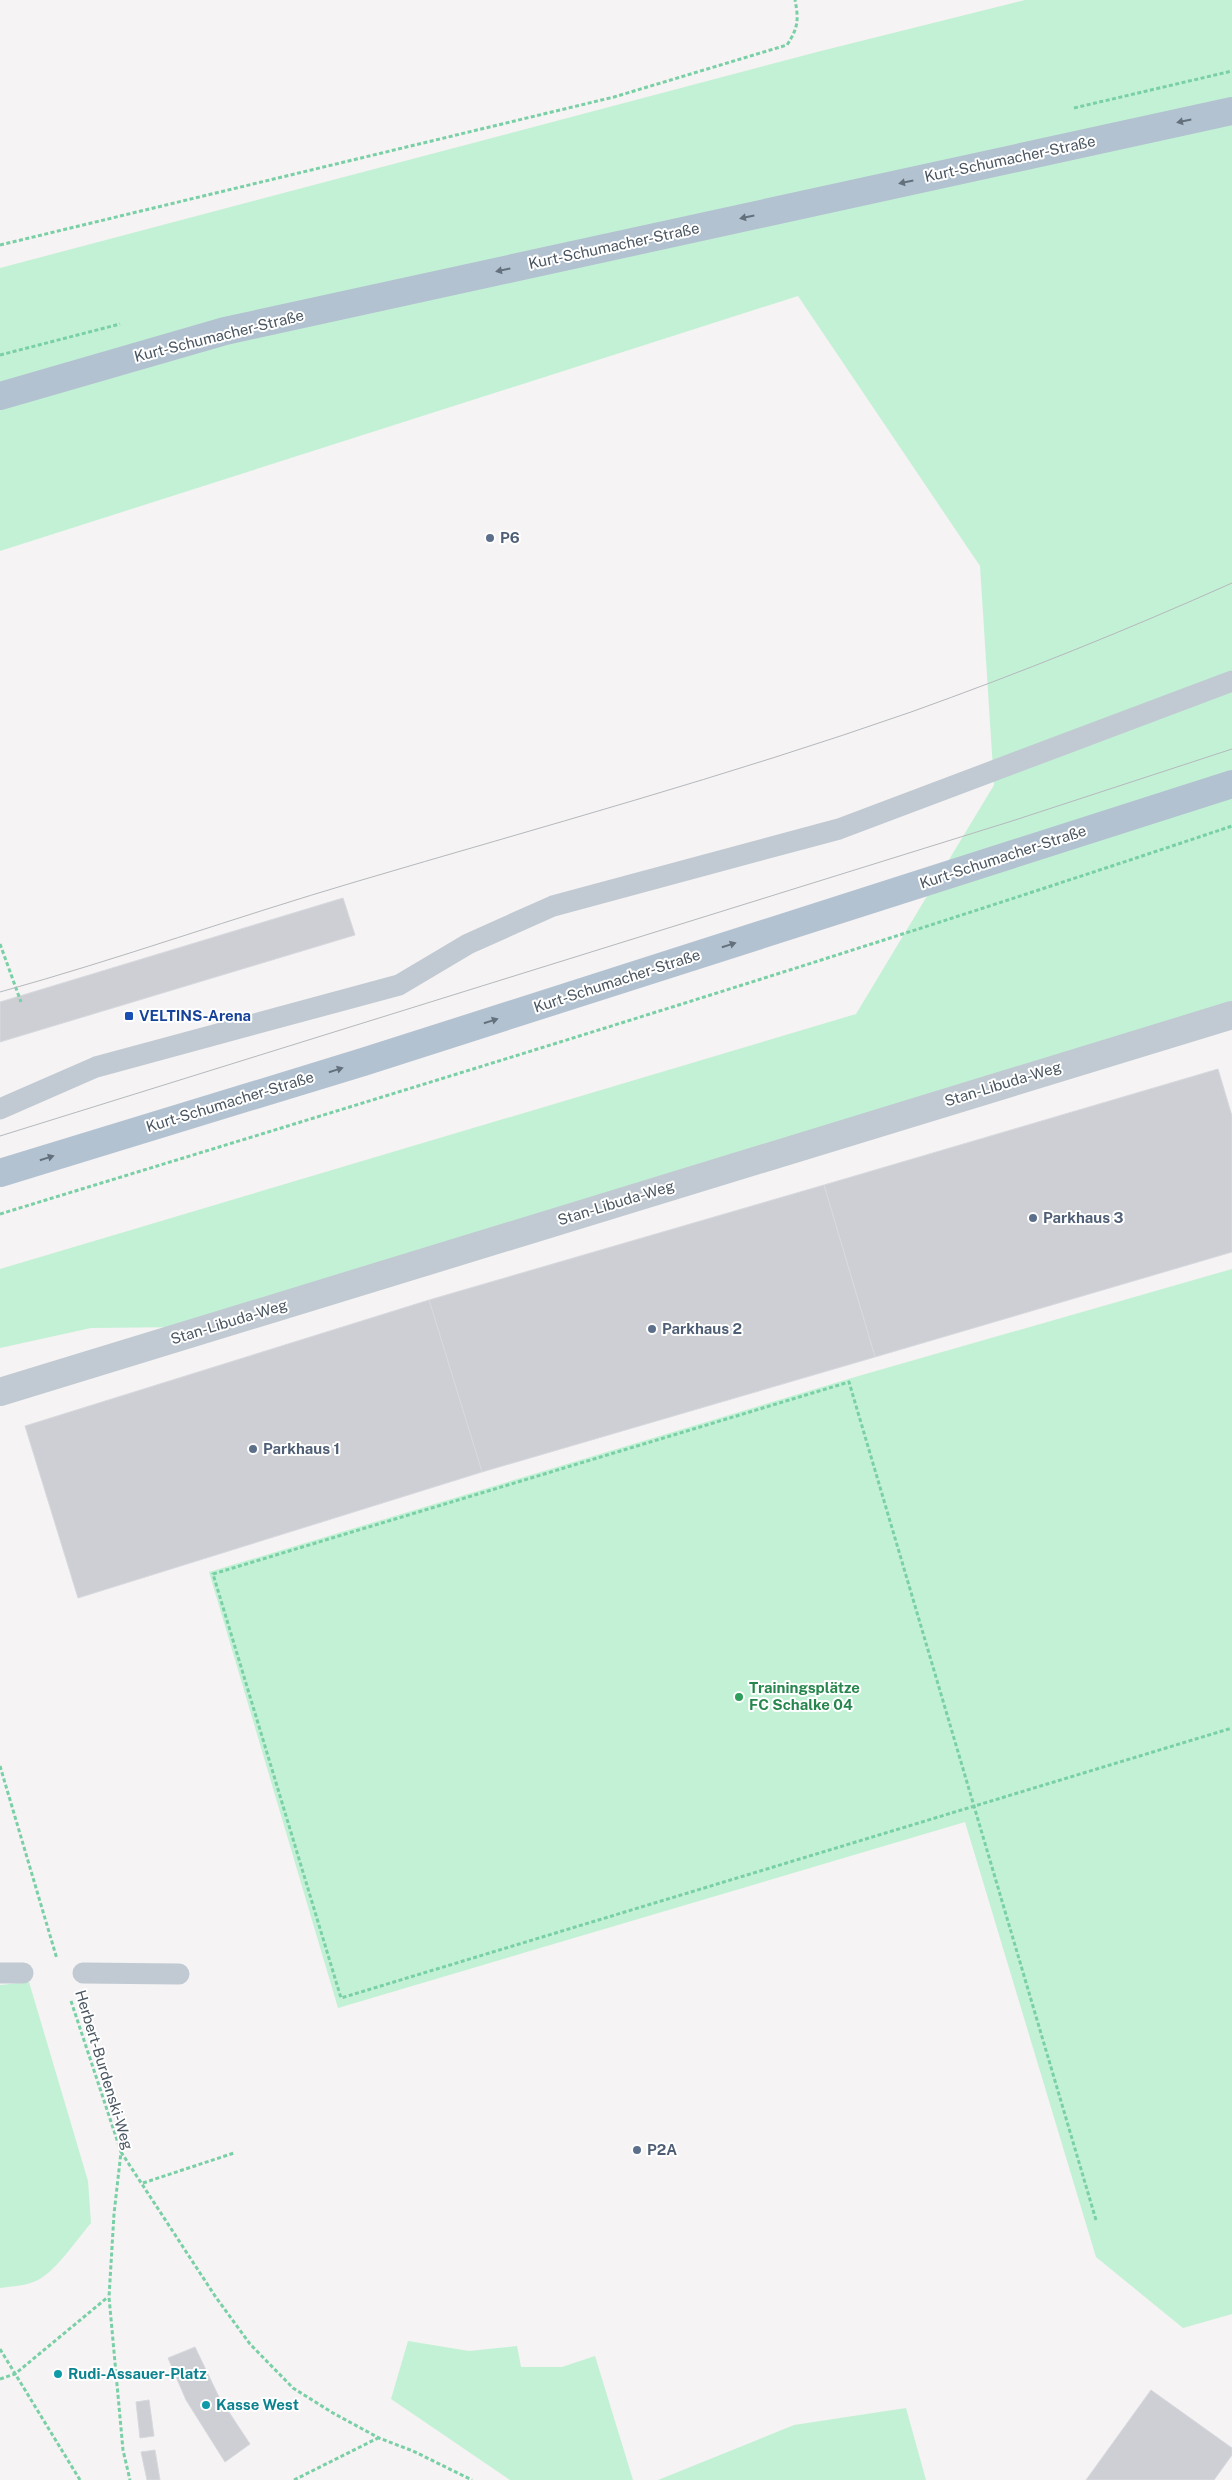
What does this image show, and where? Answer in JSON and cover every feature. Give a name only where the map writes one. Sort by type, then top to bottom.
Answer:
[{"type":"main road","name":"Kurt-Schumacher-Straße","points":[[0,396],[225,332],[1232,110]]},
{"type":"main road","name":"Kurt-Schumacher-Straße","points":[[0,1173],[363,1062],[1232,784]]},
{"type":"street","name":"Stan-Libuda-Weg","points":[[0,1392],[1232,1015]]},
{"type":"lane","points":[[0,1109],[96,1067],[399,985],[468,944],[553,906],[839,829],[1232,681]]},
{"type":"lane","points":[[0,1973],[23,1973]]},
{"type":"lane","points":[[83,1974],[179,1974]]},
{"type":"path","points":[[0,245],[614,97],[787,45],[797,31],[798,13],[795,0]]},
{"type":"path","points":[[0,1214],[362,1103],[1048,888],[1232,826]]},
{"type":"path","points":[[0,944],[21,1002]]},
{"type":"path","points":[[1096,2220],[974,1806],[849,1382],[213,1574],[341,1998],[974,1806],[1232,1728]]},
{"type":"path","points":[[0,1766],[58,1961]]},
{"type":"path","name":"Herbert-Burdenski-Weg","points":[[70,1998],[122,2152],[114,2214],[109,2297],[123,2450],[130,2480]]},
{"type":"path","points":[[122,2152],[214,2296],[250,2344],[293,2388],[333,2413],[379,2438],[413,2451],[472,2480]]},
{"type":"path","points":[[143,2183],[234,2153]]},
{"type":"path","points":[[0,2379],[15,2374],[109,2297]]},
{"type":"path","points":[[0,2349],[80,2480]]},
{"type":"path","points":[[294,2480],[379,2438]]},
{"type":"green space","points":[[1025,0],[1232,0],[1232,1011],[186,1327],[91,1328],[0,1348],[0,1269],[856,1014],[994,785],[980,566],[798,296],[0,551],[0,268],[817,52]]},
{"type":"green space","name":"Trainingsplätze FC Schalke 04","points":[[1232,1269],[1232,2314],[1183,2328],[1096,2257],[965,1822],[338,2008],[209,1572],[855,1377]]},
{"type":"green space","points":[[29,1982],[88,2181],[91,2223],[45,2276],[29,2284],[0,2288],[0,1985]]},
{"type":"green space","points":[[408,2341],[469,2351],[517,2346],[521,2367],[562,2367],[595,2356],[633,2480],[510,2480],[391,2399]]},
{"type":"green space","points":[[906,2408],[926,2480],[658,2480],[794,2425]]},
{"type":"building","points":[[343,898],[355,935],[0,1042],[0,1002]]},
{"type":"building","name":"Parkhaus 3","points":[[1218,1069],[1232,1116],[1232,1252],[875,1357],[824,1185]]},
{"type":"building","name":"Parkhaus 2","points":[[824,1185],[875,1357],[482,1472],[429,1300]]},
{"type":"building","name":"Parkhaus 1","points":[[429,1300],[482,1472],[78,1598],[25,1426]]},
{"type":"building","name":"Kasse West","points":[[195,2347],[219,2397],[250,2444],[225,2462],[186,2400],[168,2358]]},
{"type":"building","points":[[1151,2390],[1232,2448],[1232,2455],[1214,2480],[1086,2480]]},
{"type":"building","points":[[149,2400],[154,2436],[140,2438],[136,2402]]},
{"type":"building","points":[[155,2450],[160,2480],[147,2480],[141,2452]]},
{"type":"tram line","points":[[0,992],[89,966],[310,895],[773,758],[952,697],[1153,618],[1232,583]]},
{"type":"tram line","points":[[0,1136],[1012,821],[1232,749]]},
{"type":"place","name":"P6","points":[[490,538]]},
{"type":"place","name":"VELTINS-Arena","points":[[129,1016]]},
{"type":"place","name":"Parkhaus 3","points":[[1033,1218]]},
{"type":"place","name":"Parkhaus 2","points":[[652,1329]]},
{"type":"place","name":"Parkhaus 1","points":[[253,1449]]},
{"type":"place","name":"Trainingsplätze FC Schalke 04","points":[[739,1697]]},
{"type":"place","name":"P2A","points":[[637,2150]]},
{"type":"place","name":"Rudi-Assauer-Platz","points":[[58,2374]]},
{"type":"place","name":"Kasse West","points":[[206,2405]]}]
